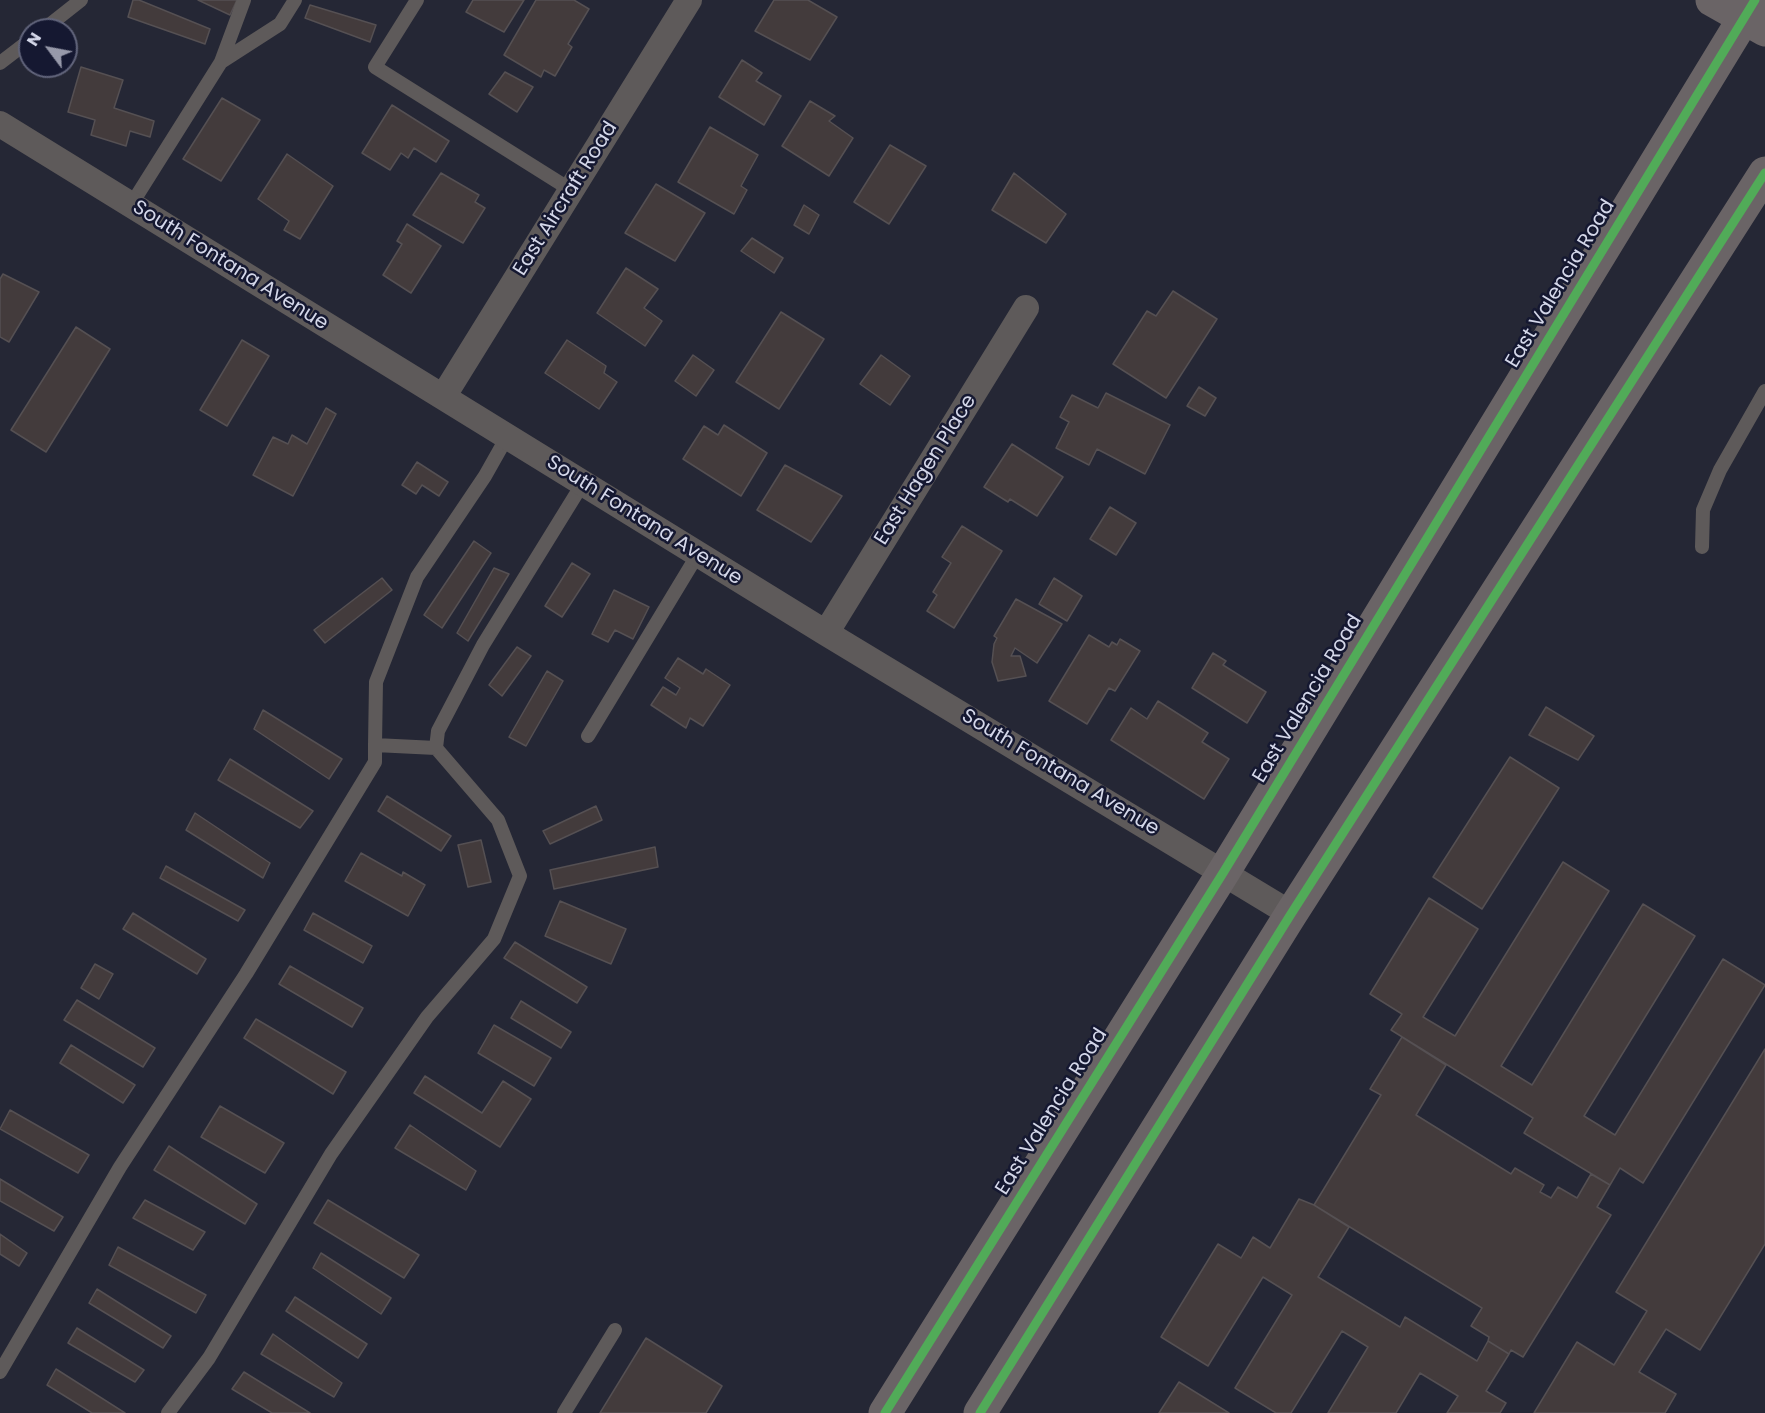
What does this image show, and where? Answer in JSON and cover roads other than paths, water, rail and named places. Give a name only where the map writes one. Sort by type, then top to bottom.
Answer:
[{"type":"main road","points":[[1712,0],[1755,16]]},
{"type":"main road","name":"East Valencia Road","points":[[885,1413],[1755,16]]},
{"type":"main road","points":[[980,1413],[1291,914],[1765,173]]},
{"type":"street","name":"East Aircraft Road","points":[[443,397],[688,0]]},
{"type":"street","name":"South Fontana Avenue","points":[[0,124],[826,633],[1291,914]]},
{"type":"street","name":"East Hagen Place","points":[[826,633],[1026,308]]},
{"type":"lane","points":[[58,18],[81,0]]},
{"type":"lane","points":[[131,205],[221,63],[244,0]]},
{"type":"lane","points":[[221,63],[280,24],[295,0]]},
{"type":"lane","points":[[417,0],[375,67],[571,190]]},
{"type":"lane","points":[[0,63],[18,49]]},
{"type":"lane","points":[[1702,547],[1703,510],[1720,470],[1765,391]]},
{"type":"lane","points":[[0,1372],[122,1164],[246,974],[375,762],[375,682],[417,578],[485,476],[507,437]]},
{"type":"lane","points":[[436,748],[438,731],[483,645],[583,483]]},
{"type":"lane","points":[[588,736],[698,554]]},
{"type":"lane","points":[[168,1413],[209,1358],[331,1154],[427,1017],[494,939],[520,876],[498,820],[436,748],[375,745]]},
{"type":"lane","points":[[564,1413],[615,1330]]}]
